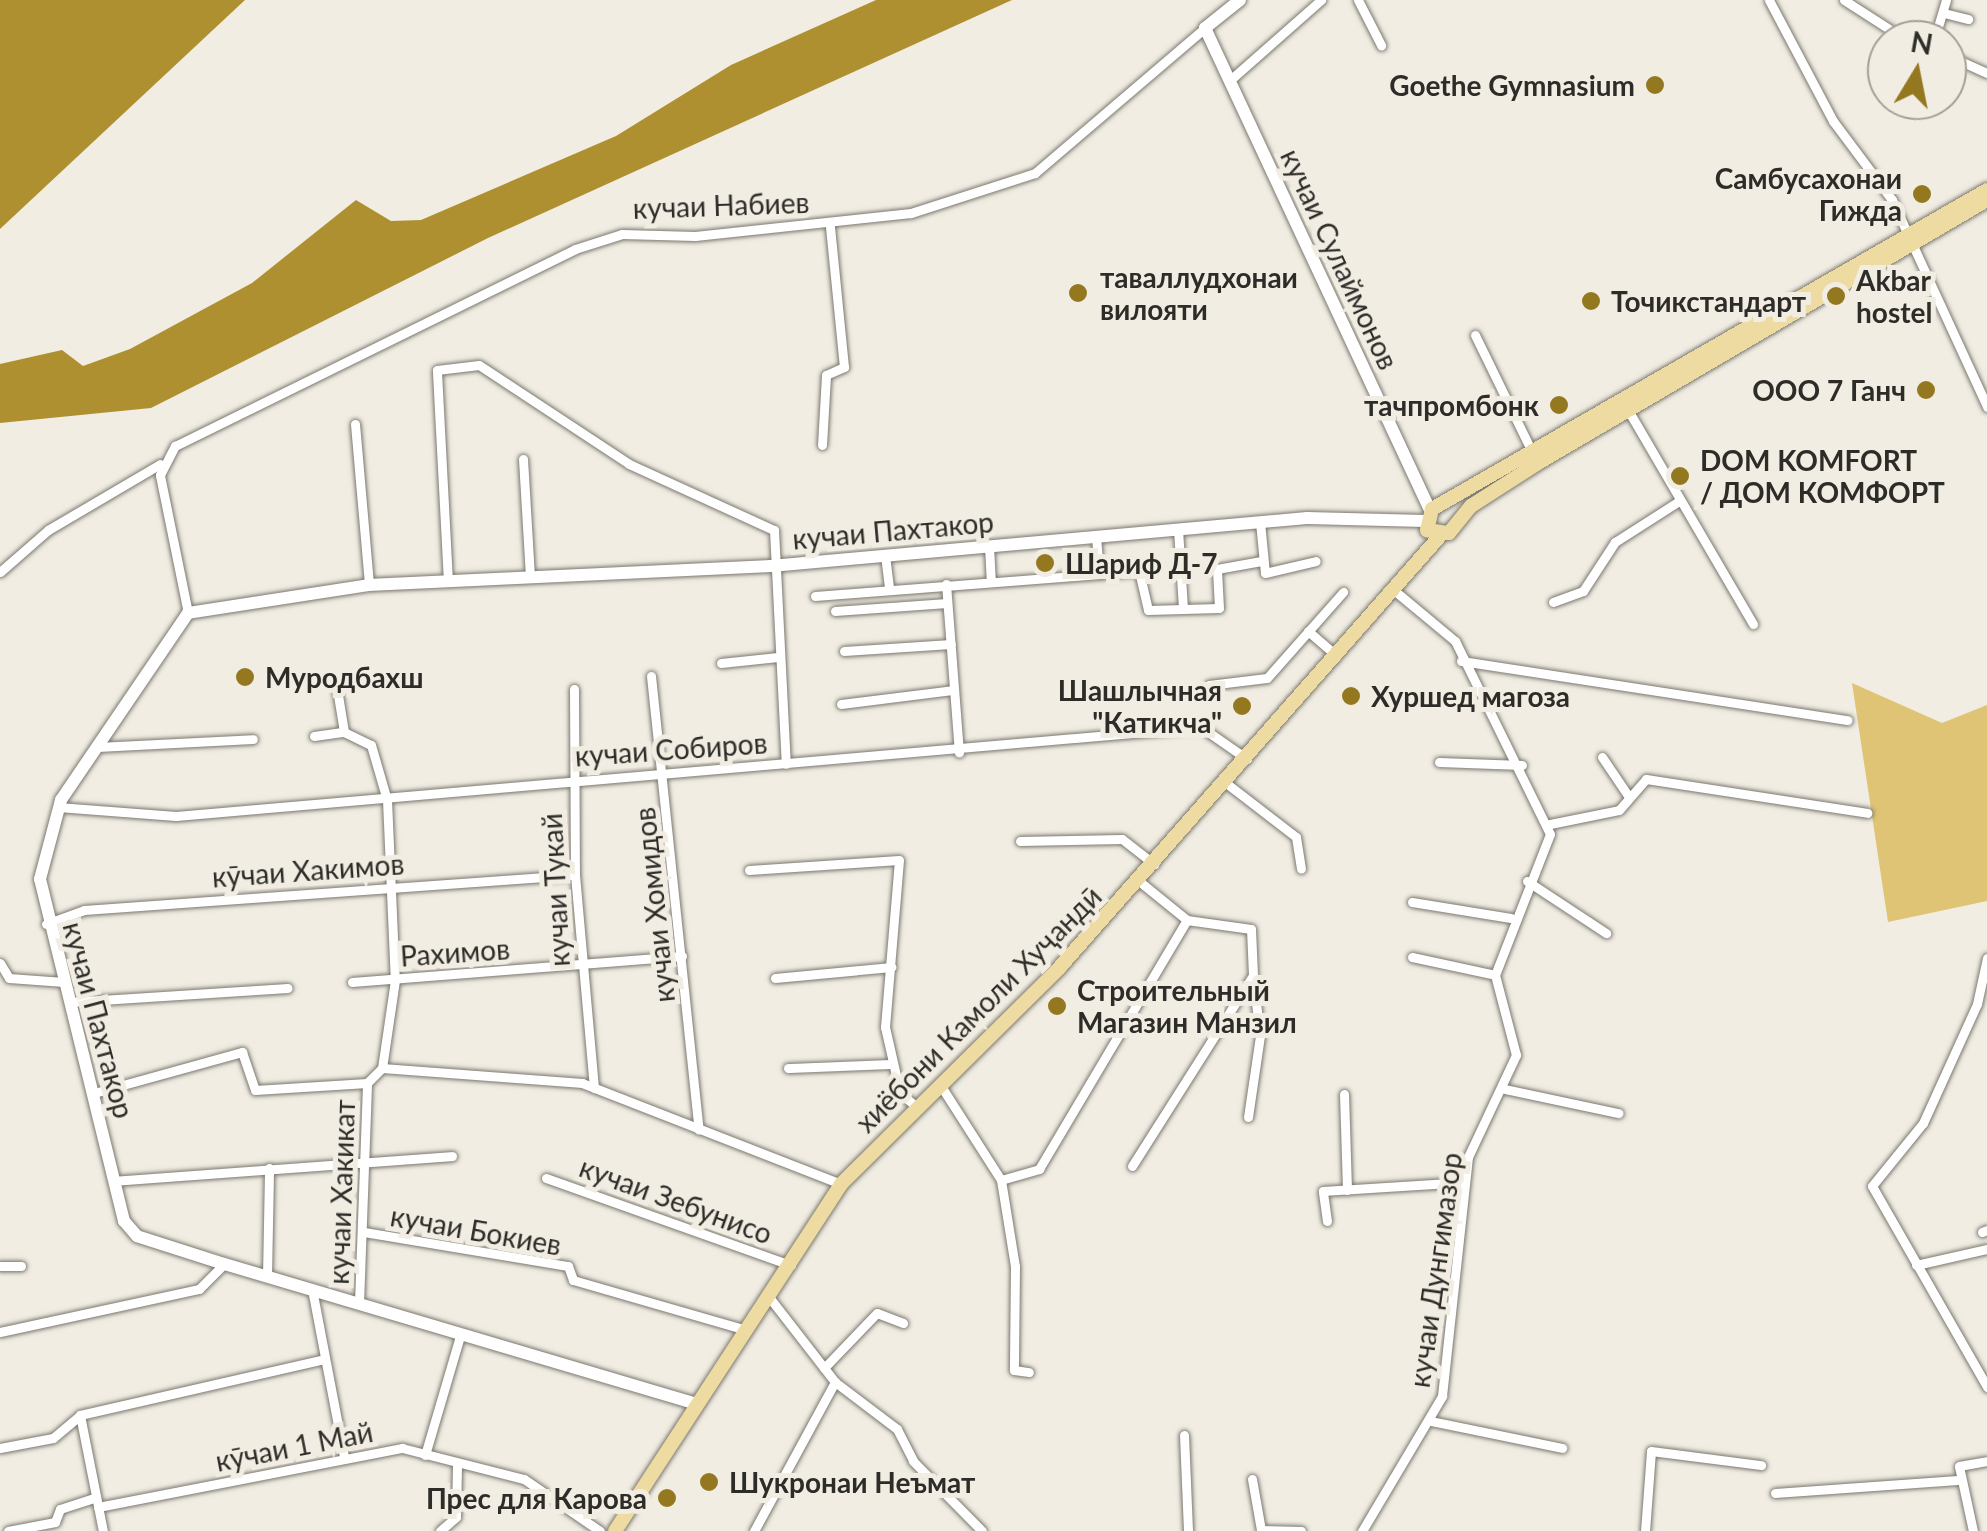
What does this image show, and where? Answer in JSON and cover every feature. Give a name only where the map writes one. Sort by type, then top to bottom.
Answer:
[{"type":"main road","name":"кучаи Набиев","points":[[1205,28],[1240,0]]},
{"type":"main road","name":"кучаи Сулаймонов","points":[[1205,28],[1430,516]]},
{"type":"main road","points":[[1430,516],[1628,410],[1912,240],[1987,190]]},
{"type":"main road","points":[[1536,459],[1987,200]]},
{"type":"main road","name":"хиёбони Камоли Хуҷандӣ","points":[[615,1531],[841,1184],[913,1104],[939,1083],[1139,881],[1446,533],[1536,459]]},
{"type":"main road","points":[[1430,516],[1446,533]]},
{"type":"main road","points":[[1430,516],[1446,533]]},
{"type":"main road","points":[[1424,558],[1430,516]]},
{"type":"main road","name":"кучаи Пахтакор","points":[[697,1404],[137,1236],[113,1181],[94,1093],[46,924],[40,879],[58,808],[188,613],[369,585],[772,566],[1260,522],[1430,516]]},
{"type":"street","points":[[1230,81],[1322,0]]},
{"type":"street","points":[[1358,0],[1381,44]]},
{"type":"street","points":[[1769,0],[1912,240],[1916,268],[1986,404]]},
{"type":"street","points":[[1844,0],[1857,4],[1879,20]]},
{"type":"street","points":[[1941,20],[1946,0]]},
{"type":"street","points":[[1944,13],[1968,19]]},
{"type":"street","name":"кучаи Набиев","points":[[0,572],[48,530],[160,464],[176,446],[574,249],[622,234],[830,226],[911,213],[1035,173],[1205,28]]},
{"type":"street","points":[[822,445],[827,372],[844,367],[830,226]]},
{"type":"street","points":[[1475,335],[1536,459]]},
{"type":"street","points":[[448,582],[436,370],[479,366],[629,464],[774,530],[772,566],[786,764]]},
{"type":"street","points":[[1628,410],[1752,624]]},
{"type":"street","points":[[355,424],[369,585]]},
{"type":"street","points":[[523,458],[530,578]]},
{"type":"street","points":[[160,464],[188,613]]},
{"type":"street","points":[[1553,602],[1583,591],[1615,542],[1680,502]]},
{"type":"street","points":[[1260,522],[1262,561],[1271,574],[1316,562]]},
{"type":"street","points":[[1178,529],[1183,609],[1218,608],[1217,569],[1262,561]]},
{"type":"street","points":[[1096,536],[1099,573]]},
{"type":"street","points":[[988,546],[991,582]]},
{"type":"street","points":[[885,556],[888,588]]},
{"type":"street","name":"кучаи Пахтакор","points":[[816,596],[1099,573],[1146,573],[1148,610],[1183,609]]},
{"type":"street","points":[[946,584],[959,752]]},
{"type":"street","points":[[1209,685],[1266,678],[1343,592]]},
{"type":"street","points":[[1395,592],[1448,631],[1550,824],[1511,918],[1494,975],[1412,957]]},
{"type":"street","points":[[835,611],[948,603]]},
{"type":"street","points":[[1308,632],[1339,658]]},
{"type":"street","points":[[844,651],[950,644]]},
{"type":"street","points":[[721,664],[778,657]]},
{"type":"street","points":[[1461,661],[1848,720]]},
{"type":"street","name":"кучаи Хомидов","points":[[651,676],[699,1129]]},
{"type":"street","points":[[336,683],[344,732]]},
{"type":"street","name":"кучаи Тукай","points":[[574,689],[575,875],[594,1088]]},
{"type":"street","points":[[841,704],[954,690]]},
{"type":"street","name":"кучаи Собиров","points":[[58,808],[176,816],[387,800],[572,777],[959,752],[1201,727],[1247,759]]},
{"type":"street","points":[[314,736],[344,732],[371,746],[387,800]]},
{"type":"street","points":[[97,747],[253,739]]},
{"type":"street","points":[[1602,757],[1627,794]]},
{"type":"street","points":[[1438,762],[1522,765]]},
{"type":"street","points":[[1550,824],[1590,822],[1619,810],[1627,794],[1646,779],[1867,813]]},
{"type":"street","points":[[1226,784],[1296,837],[1301,869]]},
{"type":"street","name":"кучаи Хакикат","points":[[382,1068],[396,980],[397,886],[387,800]]},
{"type":"street","points":[[1020,841],[1122,839],[1154,864]]},
{"type":"street","points":[[749,870],[899,860],[891,967],[892,1064],[913,1104]]},
{"type":"street","name":"кӯчаи Хакимов","points":[[46,924],[84,910],[575,875]]},
{"type":"street","points":[[1139,881],[1187,920],[1251,929],[1260,1036],[1248,1117]]},
{"type":"street","points":[[1526,881],[1606,933]]},
{"type":"street","points":[[1412,902],[1511,918]]},
{"type":"street","points":[[1001,1180],[1039,1169],[1187,920]]},
{"type":"street","name":"Рахимов","points":[[352,982],[682,956]]},
{"type":"street","points":[[1987,958],[1982,1006],[1924,1123],[1873,1180],[1916,1265],[1987,1387]]},
{"type":"street","points":[[0,963],[9,978],[64,982]]},
{"type":"street","points":[[775,978],[891,967]]},
{"type":"street","points":[[1132,1166],[1252,975]]},
{"type":"street","name":"кучаи Дунгимазор","points":[[1362,1531],[1431,1421],[1453,1328],[1465,1182],[1472,1146],[1505,1090],[1517,1038],[1494,975]]},
{"type":"street","points":[[70,1002],[288,988]]},
{"type":"street","points":[[94,1093],[242,1052],[256,1090],[367,1083],[382,1068],[594,1088],[841,1184]]},
{"type":"street","points":[[788,1068],[892,1064]]},
{"type":"street","name":"кучаи Хакикат","points":[[359,1303],[367,1083]]},
{"type":"street","points":[[939,1083],[1001,1180],[1016,1266],[1014,1370],[1029,1372]]},
{"type":"street","points":[[1505,1090],[1618,1113]]},
{"type":"street","points":[[1344,1094],[1347,1190]]},
{"type":"street","points":[[113,1181],[452,1156]]},
{"type":"street","points":[[266,1276],[269,1168]]},
{"type":"street","name":"кучаи Зебунисо","points":[[546,1178],[790,1265]]},
{"type":"street","points":[[1326,1221],[1323,1191],[1465,1182]]},
{"type":"street","name":"кучаи Бокиев","points":[[364,1232],[568,1266],[573,1280],[746,1330]]},
{"type":"street","points":[[1916,1265],[1987,1249]]},
{"type":"street","points":[[0,1332],[200,1289],[224,1264]]},
{"type":"street","points":[[0,1266],[21,1266]]},
{"type":"street","points":[[312,1290],[320,1360],[344,1457]]},
{"type":"street","points":[[769,1298],[835,1382],[897,1429],[913,1461],[982,1531]]},
{"type":"street","points":[[824,1368],[877,1313],[903,1323]]},
{"type":"street","points":[[425,1455],[461,1334]]},
{"type":"street","points":[[0,1448],[53,1438],[80,1414],[320,1360]]},
{"type":"street","points":[[754,1531],[835,1382]]},
{"type":"street","points":[[80,1414],[103,1531]]},
{"type":"street","points":[[1431,1421],[1562,1448]]},
{"type":"street","points":[[1184,1435],[1188,1531]]},
{"type":"street","name":"кӯчаи 1 Май","points":[[8,1531],[55,1522],[60,1509],[402,1448],[524,1479],[600,1531]]},
{"type":"street","points":[[1645,1531],[1651,1451],[1761,1465]]},
{"type":"street","points":[[1974,1531],[1958,1480],[1959,1466],[1987,1461]]},
{"type":"street","points":[[440,1531],[456,1517],[456,1464]]},
{"type":"street","points":[[1252,1479],[1261,1530],[1301,1531]]},
{"type":"street","points":[[1775,1493],[1958,1480]]},
{"type":"shaded area","points":[[0,0],[245,0],[0,229]]},
{"type":"shaded area","points":[[876,0],[1012,0],[488,238],[151,408],[0,423],[0,364],[62,350],[83,366],[130,349],[252,283],[356,200],[391,221],[421,220],[616,136],[731,65]]},
{"type":"shaded area","points":[[1852,683],[1942,723],[1987,705],[1987,901],[1888,922]]},
{"type":"place","name":"Goethe Gymnasium","points":[[1655,85]]},
{"type":"place","name":"Самбусахонаи Гижда","points":[[1922,194]]},
{"type":"place","name":"таваллудхонаи вилояти","points":[[1078,293]]},
{"type":"place","name":"Akbar hostel","points":[[1836,296]]},
{"type":"place","name":"Точикстандарт","points":[[1591,301]]},
{"type":"place","name":"ООО 7 Ганч","points":[[1926,390]]},
{"type":"place","name":"тачпромбонк","points":[[1559,405]]},
{"type":"place","name":"DOM KOMFORT / ДОМ КОМФОРТ","points":[[1680,476]]},
{"type":"place","name":"Шариф Д-7","points":[[1045,563]]},
{"type":"place","name":"Муродбахш","points":[[245,677]]},
{"type":"place","name":"Хуршед магоза","points":[[1351,696]]},
{"type":"place","name":"Шашлычная \"Катикча\"","points":[[1242,706]]},
{"type":"place","name":"Строительный Магазин Манзил","points":[[1057,1006]]},
{"type":"place","name":"Шукронаи Неъмат","points":[[709,1482]]},
{"type":"place","name":"Прес для Карова","points":[[667,1498]]}]
